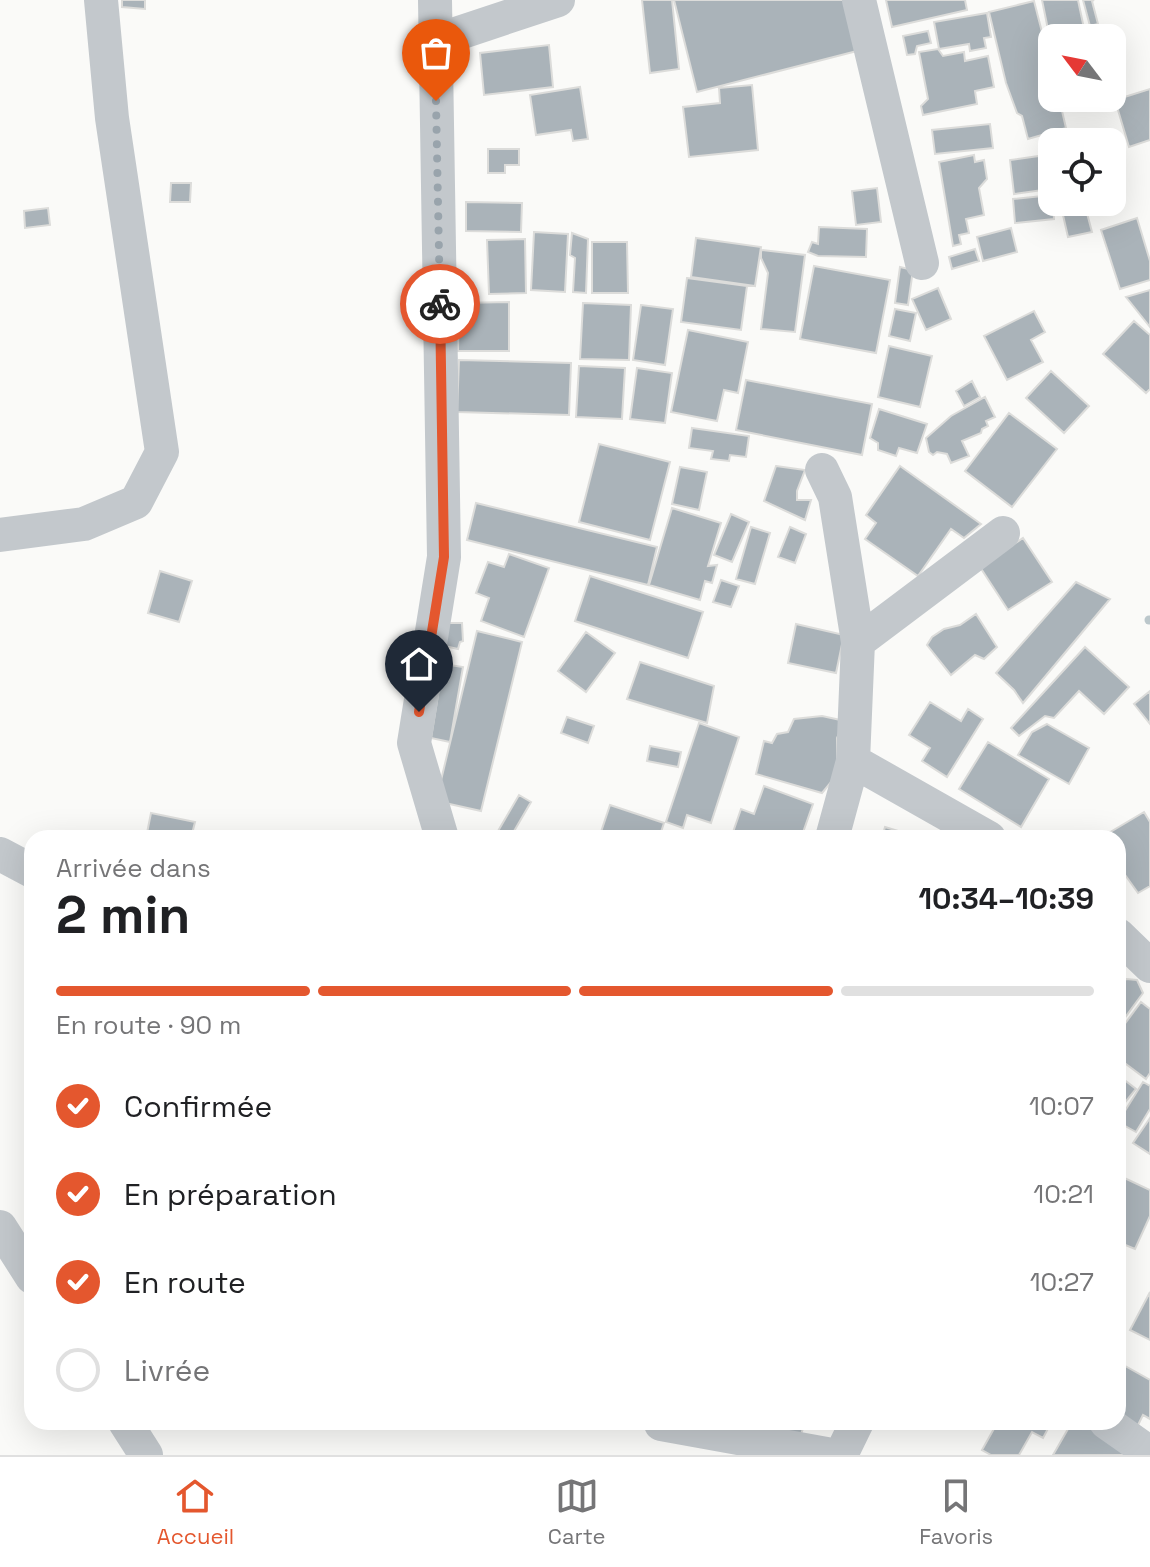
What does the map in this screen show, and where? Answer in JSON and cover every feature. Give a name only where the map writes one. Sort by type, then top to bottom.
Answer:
[{"type":"street","points":[[0,535],[84,524],[136,502],[162,452],[112,118],[101,0]]},
{"type":"street","points":[[435,0],[444,557],[414,743],[440,830]]},
{"type":"street","points":[[435,41],[558,0]]},
{"type":"street","points":[[859,0],[922,263]]},
{"type":"street","points":[[822,470],[835,497],[858,642],[853,761],[834,830]]},
{"type":"street","points":[[858,642],[1003,533]]},
{"type":"street","points":[[853,761],[975,830]]},
{"type":"street","points":[[0,854],[24,867]]},
{"type":"street","points":[[1126,943],[1150,966]]},
{"type":"street","points":[[0,1227],[24,1264]]},
{"type":"street","points":[[130,1430],[146,1455]]},
{"type":"street","points":[[841,1455],[853,1430]]},
{"type":"street","points":[[1117,1430],[1150,1453]]},
{"type":"street","points":[[664,1434],[832,1455]]},
{"type":"building","points":[[122,0],[145,0],[145,9],[122,7]]},
{"type":"building","points":[[642,0],[672,0],[679,69],[650,73]]},
{"type":"building","points":[[674,0],[844,0],[857,51],[697,92]]},
{"type":"building","points":[[886,0],[965,0],[967,10],[892,27]]},
{"type":"building","points":[[1042,0],[1078,0],[1083,24],[1047,24]]},
{"type":"building","points":[[1083,0],[1094,0],[1098,24],[1089,24]]},
{"type":"building","points":[[1034,1],[1040,24],[1038,112],[1062,112],[1066,128],[1038,128],[1038,136],[1028,139],[1022,116],[1017,113],[1006,83],[989,12]]},
{"type":"building","points":[[987,13],[991,37],[984,38],[986,48],[970,51],[969,44],[939,49],[934,22]]},
{"type":"building","points":[[928,31],[931,43],[917,46],[915,54],[907,55],[903,36]]},
{"type":"building","points":[[549,45],[553,87],[484,95],[480,53]]},
{"type":"building","points":[[938,49],[943,56],[964,52],[965,61],[988,56],[994,87],[975,91],[977,104],[923,115],[921,106],[928,99],[919,52]]},
{"type":"building","points":[[752,85],[758,150],[689,157],[683,107],[720,103],[719,88]]},
{"type":"building","points":[[580,87],[588,139],[573,141],[571,130],[536,135],[530,95]]},
{"type":"building","points":[[1150,89],[1150,140],[1129,147],[1126,128],[1123,128],[1119,112],[1126,112],[1126,97]]},
{"type":"building","points":[[990,124],[993,148],[935,154],[932,130]]},
{"type":"building","points":[[488,149],[519,149],[519,165],[505,165],[505,173],[488,173]]},
{"type":"building","points":[[974,155],[975,162],[984,160],[987,179],[979,188],[984,215],[966,219],[969,233],[959,235],[961,244],[953,246],[939,162]]},
{"type":"building","points":[[1038,156],[1038,191],[1014,194],[1010,160]]},
{"type":"building","points":[[171,183],[191,183],[190,202],[170,202]]},
{"type":"building","points":[[877,188],[881,222],[856,225],[852,191]]},
{"type":"building","points":[[1038,196],[1038,216],[1054,216],[1054,219],[1015,223],[1013,199]]},
{"type":"building","points":[[466,202],[522,203],[521,232],[466,231]]},
{"type":"building","points":[[48,208],[50,225],[25,228],[24,211]]},
{"type":"building","points":[[1063,216],[1088,216],[1092,232],[1068,237]]},
{"type":"building","points":[[1137,218],[1150,261],[1150,280],[1120,289],[1101,230]]},
{"type":"building","points":[[819,227],[867,229],[866,257],[818,256],[808,252],[812,242],[818,244]]},
{"type":"building","points":[[1011,228],[1017,252],[983,261],[977,237]]},
{"type":"building","points":[[534,232],[568,234],[565,292],[531,290]]},
{"type":"building","points":[[572,233],[588,239],[586,293],[573,292],[575,258],[570,255]]},
{"type":"building","points":[[696,238],[761,247],[755,286],[691,277]]},
{"type":"building","points":[[525,239],[526,293],[489,294],[487,240]]},
{"type":"building","points":[[592,242],[627,242],[628,293],[592,293]]},
{"type":"building","points":[[975,249],[979,261],[952,269],[949,257]]},
{"type":"building","points":[[761,250],[805,255],[795,332],[761,329],[768,273]]},
{"type":"building","points":[[814,266],[890,280],[876,353],[800,339]]},
{"type":"building","points":[[900,267],[913,270],[908,305],[895,303]]},
{"type":"building","points":[[687,278],[747,286],[741,330],[681,322]]},
{"type":"building","points":[[938,288],[951,319],[926,330],[912,299]]},
{"type":"building","points":[[1150,290],[1150,327],[1126,297]]},
{"type":"building","points":[[509,302],[509,351],[458,351],[459,303]]},
{"type":"building","points":[[583,303],[631,305],[629,360],[580,359]]},
{"type":"building","points":[[641,305],[673,309],[665,365],[633,360]]},
{"type":"building","points":[[895,309],[916,313],[910,341],[889,336]]},
{"type":"building","points":[[1034,311],[1045,332],[1031,340],[1043,362],[1007,380],[984,336]]},
{"type":"building","points":[[1134,321],[1150,335],[1150,389],[1146,393],[1103,354]]},
{"type":"building","points":[[688,330],[748,342],[738,393],[724,390],[717,421],[671,412]]},
{"type":"building","points":[[889,346],[932,356],[920,407],[878,397]]},
{"type":"building","points":[[459,360],[571,363],[569,415],[457,412]]},
{"type":"building","points":[[579,366],[625,368],[622,419],[576,417]]},
{"type":"building","points":[[637,368],[672,373],[665,423],[630,419]]},
{"type":"building","points":[[1051,371],[1089,406],[1064,433],[1026,398]]},
{"type":"building","points":[[746,380],[872,404],[862,455],[736,430]]},
{"type":"building","points":[[972,381],[980,397],[964,406],[956,391]]},
{"type":"building","points":[[985,397],[995,417],[986,421],[988,426],[981,433],[962,441],[969,456],[951,463],[947,454],[937,452],[933,455],[929,452],[926,438],[951,416]]},
{"type":"building","points":[[879,409],[927,424],[917,453],[899,448],[896,456],[878,450],[878,443],[870,438]]},
{"type":"building","points":[[1009,413],[1057,449],[1012,507],[965,471]]},
{"type":"building","points":[[692,428],[749,436],[746,457],[730,455],[729,461],[711,459],[713,451],[689,448]]},
{"type":"building","points":[[599,444],[670,462],[650,540],[579,522]]},
{"type":"building","points":[[776,466],[805,470],[797,500],[811,500],[805,520],[764,501]]},
{"type":"building","points":[[900,466],[981,524],[964,538],[951,529],[918,576],[865,539],[876,523],[866,515]]},
{"type":"building","points":[[680,467],[707,472],[699,510],[672,504]]},
{"type":"building","points":[[476,503],[657,547],[648,585],[467,540]]},
{"type":"building","points":[[672,508],[721,523],[708,566],[717,565],[712,583],[705,581],[700,600],[649,585]]},
{"type":"building","points":[[731,514],[749,522],[732,562],[714,555]]},
{"type":"building","points":[[751,527],[770,533],[755,584],[736,579]]},
{"type":"building","points":[[790,527],[806,534],[795,563],[778,557]]},
{"type":"building","points":[[1023,538],[1052,582],[1008,610],[980,567]]},
{"type":"building","points":[[509,554],[549,568],[524,637],[481,621],[489,598],[476,593],[488,562],[504,567]]},
{"type":"building","points":[[160,571],[192,581],[179,622],[148,613]]},
{"type":"building","points":[[590,576],[703,612],[688,658],[575,621]]},
{"type":"building","points":[[721,580],[739,586],[731,607],[713,602]]},
{"type":"building","points":[[1076,582],[1110,599],[1023,703],[996,673]]},
{"type":"building","points":[[976,614],[997,647],[984,659],[975,655],[951,675],[927,645],[944,629],[960,625]]},
{"type":"building","points":[[446,623],[462,623],[463,641],[458,649],[440,645]]},
{"type":"building","points":[[796,624],[844,635],[836,673],[788,663]]},
{"type":"building","points":[[477,631],[522,642],[481,811],[436,801]]},
{"type":"building","points":[[586,632],[615,653],[586,692],[558,671]]},
{"type":"building","points":[[1085,647],[1129,687],[1104,714],[1079,691],[1054,718],[1045,716],[1019,736],[1011,728]]},
{"type":"building","points":[[640,662],[714,686],[707,723],[627,699]]},
{"type":"building","points":[[443,664],[463,667],[450,742],[431,738]]},
{"type":"building","points":[[1150,691],[1150,724],[1134,704]]},
{"type":"building","points":[[930,702],[961,721],[968,709],[983,719],[947,777],[922,761],[930,748],[909,735]]},
{"type":"building","points":[[822,716],[845,721],[837,738],[837,775],[822,793],[756,774],[764,741],[772,743],[777,734],[788,732],[794,719]]},
{"type":"building","points":[[567,717],[594,726],[588,743],[561,733]]},
{"type":"building","points":[[699,723],[739,737],[711,823],[687,815],[683,828],[666,822]]},
{"type":"building","points":[[1047,724],[1089,748],[1069,784],[1018,755],[1032,732]]},
{"type":"building","points":[[988,742],[1049,779],[1021,827],[959,789]]},
{"type":"building","points":[[650,746],[681,752],[678,767],[647,761]]},
{"type":"building","points":[[764,786],[813,804],[804,830],[734,830],[741,809],[754,814]]},
{"type":"building","points":[[519,795],[531,802],[515,830],[499,830]]},
{"type":"building","points":[[610,805],[664,823],[662,830],[602,830]]},
{"type":"building","points":[[1144,812],[1150,822],[1150,886],[1138,893],[1126,876],[1126,830],[1114,830]]},
{"type":"building","points":[[151,813],[195,822],[193,830],[148,830]]},
{"type":"building","points":[[1126,979],[1137,980],[1143,993],[1126,1016]]},
{"type":"building","points":[[1141,1002],[1150,1009],[1150,1073],[1146,1079],[1126,1064],[1126,1022]]},
{"type":"building","points":[[1126,1081],[1136,1089],[1126,1101]]},
{"type":"building","points":[[1143,1082],[1150,1086],[1150,1109],[1136,1132],[1126,1126],[1126,1109]]},
{"type":"building","points":[[1150,1118],[1150,1154],[1133,1143]]},
{"type":"building","points":[[1126,1179],[1150,1190],[1150,1216],[1135,1249],[1126,1245]]},
{"type":"building","points":[[1150,1292],[1150,1340],[1130,1330]]},
{"type":"building","points":[[1126,1366],[1150,1380],[1150,1419],[1143,1415],[1135,1431],[1126,1426]]},
{"type":"building","points":[[778,1430],[802,1430],[800,1437]]},
{"type":"building","points":[[993,1430],[1047,1430],[1043,1438],[1032,1432],[1019,1455],[991,1455],[982,1450]]},
{"type":"building","points":[[1067,1430],[1101,1430],[1143,1455],[1053,1455]]},
{"type":"way so far","points":[[436,101],[440,304]]},
{"type":"route","points":[[419,712],[444,557],[440,304]]}]
